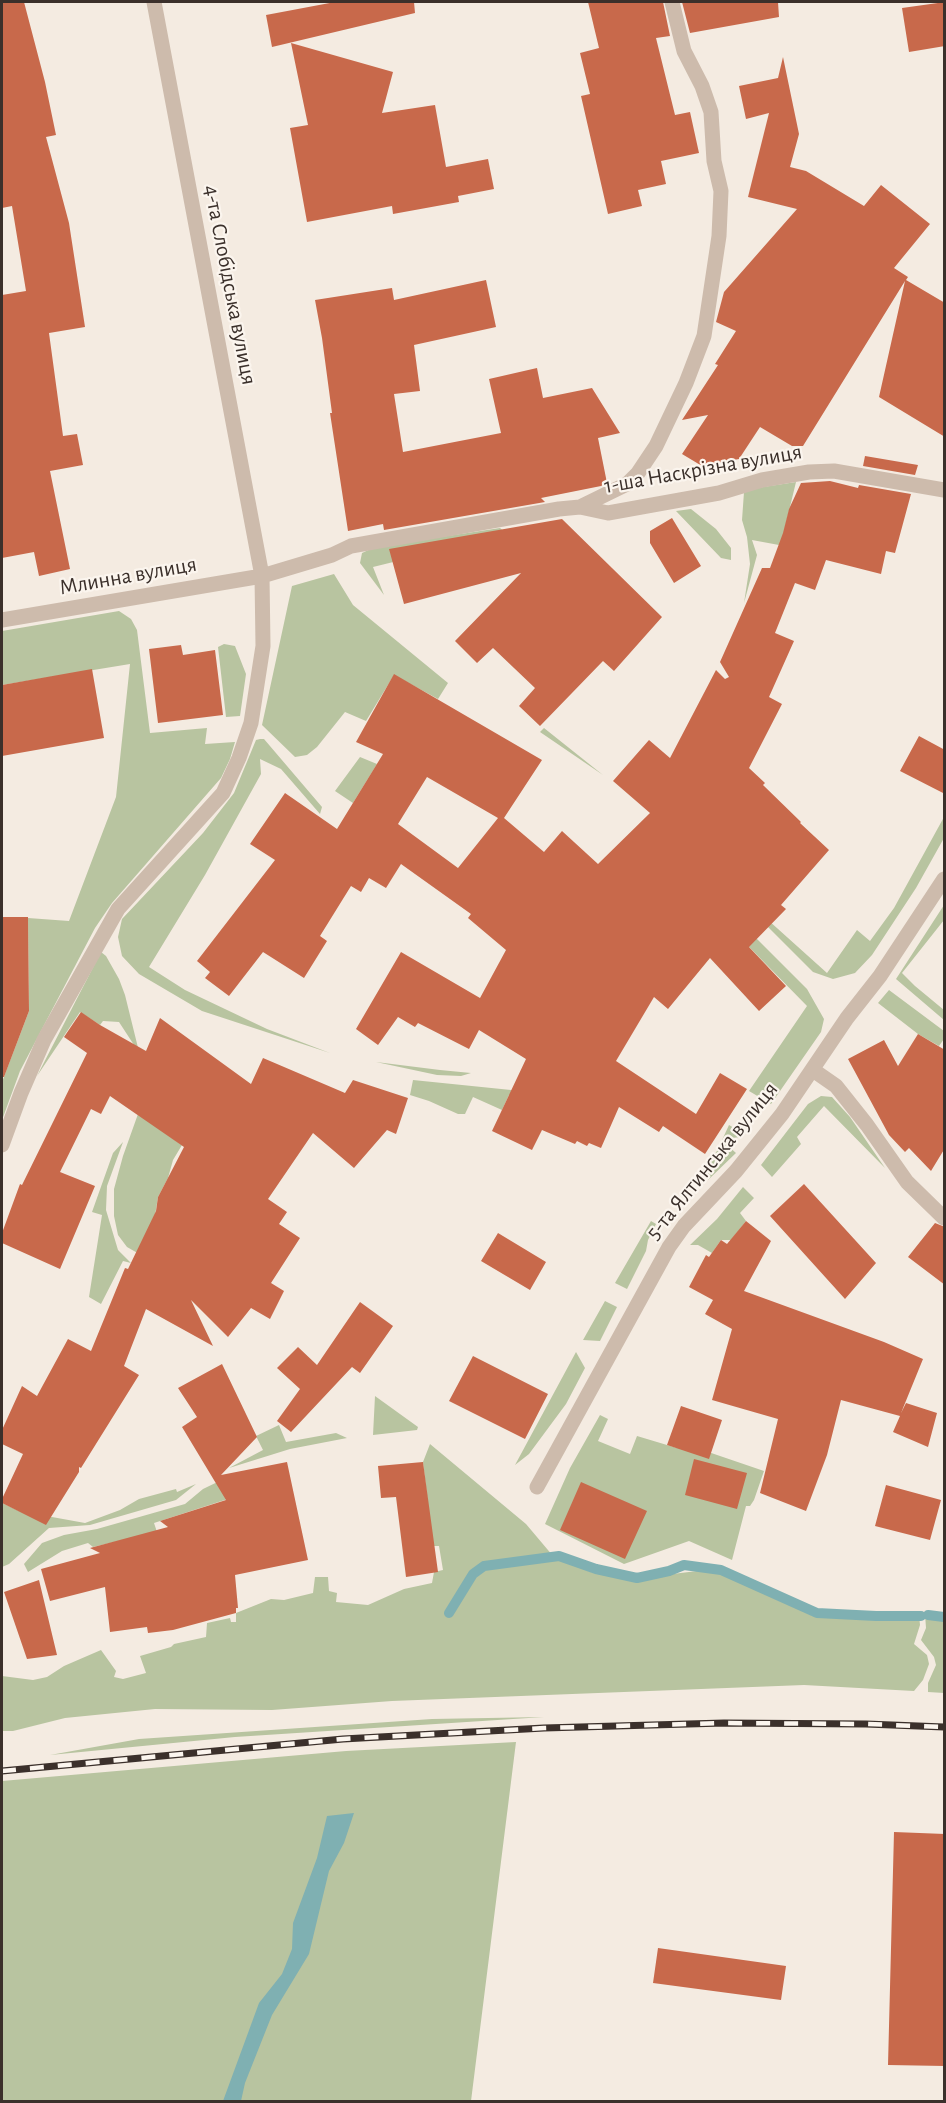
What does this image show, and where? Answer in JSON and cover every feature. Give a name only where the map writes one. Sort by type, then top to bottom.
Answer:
[{"type":"street","name":"4-та Слобідська вулиця","points":[[2,1145],[44,1040],[118,909],[223,794],[239,758],[250,723],[263,646],[262,576],[154,2]]},
{"type":"street","points":[[580,507],[627,484],[638,473],[656,446],[686,383],[704,336],[719,236],[721,191],[714,161],[711,112],[702,86],[684,51],[672,2]]},
{"type":"street","name":"1-ша Наскрізна вулиця","points":[[262,576],[332,555],[351,546],[520,515],[580,507],[609,513],[719,493],[773,477],[816,471],[860,475],[945,490]]},
{"type":"street","name":"Млинна вулиця","points":[[2,620],[262,576]]},
{"type":"street","name":"5-та Ялтинська вулиця","points":[[537,1487],[669,1247],[684,1226],[756,1147],[813,1070],[945,879]]},
{"type":"street","points":[[813,1070],[836,1086],[907,1182],[945,1218]]},
{"type":"green space","points":[[796,482],[781,544],[752,540],[757,555],[744,603],[750,564],[747,537],[742,520],[744,492],[750,489]]},
{"type":"green space","points":[[691,509],[716,529],[731,548],[731,560],[721,558],[676,511]]},
{"type":"green space","points":[[500,528],[507,534],[373,567],[384,595],[360,563],[362,553],[375,547]]},
{"type":"green space","points":[[334,574],[353,605],[448,683],[438,699],[394,675],[366,721],[345,712],[317,747],[307,755],[295,757],[262,725],[292,586]]},
{"type":"green space","points":[[119,611],[131,619],[137,630],[150,733],[207,728],[205,744],[235,742],[221,778],[112,903],[95,928],[20,1071],[2,1120],[2,1082],[29,1011],[28,918],[69,921],[116,797],[130,664],[2,685],[2,631]]},
{"type":"green space","points":[[224,644],[235,646],[246,674],[240,716],[226,717],[218,647]]},
{"type":"green space","points":[[544,728],[603,775],[540,732]]},
{"type":"green space","points":[[264,739],[322,807],[320,814],[281,769],[260,759],[261,774],[205,875],[149,967],[185,990],[267,1029],[330,1053],[202,1011],[139,974],[122,956],[118,937],[122,919],[203,833],[234,793],[256,740]]},
{"type":"green space","points":[[360,757],[377,764],[353,803],[335,791]]},
{"type":"green space","points":[[944,817],[944,838],[916,888],[872,955],[855,973],[833,979],[813,972],[755,914],[758,911],[827,973],[857,930],[870,941],[894,908]]},
{"type":"green space","points":[[714,896],[807,989],[824,1019],[821,1032],[771,1104],[749,1091],[807,1006],[707,904]]},
{"type":"green space","points":[[944,905],[944,920],[902,973],[944,1010],[944,1020],[896,979]]},
{"type":"green space","points":[[101,952],[106,956],[119,979],[125,995],[144,1072],[134,1045],[119,1022],[103,1021],[100,1025],[80,1012],[37,1076]]},
{"type":"green space","points":[[889,990],[944,1031],[944,1039],[939,1046],[918,1034],[878,1003]]},
{"type":"green space","points":[[376,1062],[471,1073],[461,1076],[437,1075]]},
{"type":"green space","points":[[413,1080],[511,1090],[553,1106],[549,1113],[509,1095],[502,1110],[473,1097],[465,1114],[458,1114],[410,1095]]},
{"type":"green space","points":[[821,1096],[832,1097],[850,1117],[885,1168],[824,1106],[797,1137],[801,1144],[772,1177],[761,1165],[808,1104]]},
{"type":"green space","points":[[138,1114],[182,1145],[173,1160],[168,1178],[158,1197],[148,1259],[127,1247],[118,1235],[114,1216],[114,1189]]},
{"type":"green space","points":[[729,1125],[744,1134],[741,1137],[731,1138],[726,1144],[736,1153],[708,1180],[698,1176],[717,1151]]},
{"type":"green space","points":[[123,1142],[107,1186],[106,1210],[118,1250],[131,1263],[123,1261],[101,1304],[89,1297],[102,1215],[92,1212],[113,1153]]},
{"type":"green space","points":[[743,1187],[754,1198],[740,1213],[746,1221],[731,1240],[721,1240],[712,1253],[698,1245],[690,1245],[717,1219]]},
{"type":"green space","points":[[651,1221],[656,1224],[648,1240],[646,1251],[627,1289],[615,1283]]},
{"type":"green space","points":[[605,1301],[617,1307],[600,1341],[583,1340]]},
{"type":"green space","points":[[576,1352],[585,1368],[566,1404],[529,1454],[515,1465]]},
{"type":"green space","points":[[375,1396],[418,1427],[417,1430],[373,1435]]},
{"type":"green space","points":[[600,1415],[608,1419],[598,1441],[630,1454],[637,1436],[677,1448],[679,1442],[764,1471],[754,1500],[750,1506],[746,1506],[732,1560],[689,1541],[624,1564],[545,1524],[570,1468]]},
{"type":"green space","points":[[279,1425],[286,1442],[336,1433],[347,1438],[290,1449],[229,1468],[263,1450],[256,1436]]},
{"type":"green space","points":[[430,1444],[526,1524],[553,1556],[591,1572],[631,1579],[722,1568],[816,1609],[919,1615],[920,1625],[914,1644],[927,1655],[929,1664],[923,1680],[914,1691],[804,1685],[392,1701],[272,1710],[155,1709],[65,1718],[13,1731],[2,1731],[2,1676],[33,1680],[47,1677],[64,1666],[101,1650],[116,1671],[114,1677],[123,1679],[146,1673],[140,1656],[171,1647],[174,1644],[206,1637],[207,1623],[230,1618],[231,1622],[236,1622],[236,1613],[271,1599],[284,1600],[313,1593],[315,1577],[328,1577],[329,1591],[337,1593],[336,1602],[368,1605],[404,1589],[432,1583],[434,1572],[443,1570],[439,1546],[433,1546],[423,1462]]},
{"type":"green space","points":[[234,1474],[237,1496],[154,1523],[157,1532],[93,1547],[88,1543],[62,1551],[28,1572],[24,1564],[42,1543],[64,1535],[97,1529],[185,1504],[203,1489]]},
{"type":"green space","points":[[196,1484],[176,1500],[90,1525],[49,1528],[9,1564],[2,1567],[2,1503],[19,1511],[85,1523],[120,1510],[139,1499],[176,1489],[177,1492]]},
{"type":"green space","points":[[925,1614],[944,1615],[944,1693],[928,1692],[928,1683],[936,1665],[934,1657],[921,1640],[926,1628]]},
{"type":"green space","points":[[544,1717],[235,1737],[50,1755],[139,1739],[432,1719]]},
{"type":"green space","points":[[516,1742],[471,2101],[2,2101],[2,1781],[346,1751]]},
{"type":"water","points":[[354,1813],[344,1843],[329,1871],[309,1954],[272,2015],[245,2083],[241,2101],[223,2101],[259,2003],[282,1974],[292,1949],[293,1923],[317,1858],[327,1816]]},
{"type":"building","points":[[2,2],[24,2],[45,82],[56,135],[46,137],[69,223],[85,327],[49,333],[63,436],[77,434],[83,465],[50,471],[70,569],[39,576],[34,552],[2,558],[2,295],[26,291],[12,206],[2,208]]},
{"type":"building","points":[[335,2],[414,2],[415,13],[272,47],[266,15]]},
{"type":"building","points":[[588,2],[663,2],[670,36],[656,38],[675,115],[690,112],[699,153],[661,161],[666,184],[638,190],[642,206],[608,214],[581,96],[590,94],[580,53],[599,48]]},
{"type":"building","points":[[682,2],[778,2],[779,17],[690,33]]},
{"type":"building","points":[[945,2],[945,46],[909,52],[902,8]]},
{"type":"building","points":[[291,43],[393,72],[382,113],[435,105],[446,167],[488,159],[494,189],[458,196],[459,202],[393,214],[392,206],[307,222],[290,128],[308,125]]},
{"type":"building","points":[[783,57],[799,134],[790,167],[806,171],[864,206],[881,185],[930,224],[894,268],[908,277],[906,280],[945,303],[945,437],[879,397],[905,281],[803,446],[792,446],[760,427],[739,459],[702,466],[682,454],[708,415],[682,420],[718,365],[715,364],[736,331],[716,322],[724,292],[797,209],[748,197],[769,113],[746,119],[739,86],[778,78]]},
{"type":"building","points":[[486,280],[496,327],[414,345],[420,391],[394,394],[403,452],[501,433],[489,379],[537,368],[543,398],[592,388],[620,433],[598,438],[607,483],[541,498],[545,502],[384,530],[383,524],[348,531],[315,300],[392,288],[394,300]]},
{"type":"building","points":[[865,456],[918,465],[915,475],[863,466]]},
{"type":"building","points":[[830,481],[858,488],[859,485],[911,494],[895,553],[886,551],[881,574],[826,560],[815,590],[795,583],[775,633],[794,641],[769,697],[782,704],[749,768],[800,823],[829,850],[781,905],[786,909],[749,947],[786,986],[759,1011],[710,958],[668,1009],[654,997],[616,1061],[696,1114],[720,1073],[747,1089],[705,1154],[663,1126],[659,1132],[619,1107],[601,1148],[589,1143],[587,1146],[577,1141],[575,1144],[542,1130],[532,1150],[492,1131],[526,1059],[479,1030],[469,1049],[418,1023],[415,1027],[398,1017],[378,1045],[356,1029],[401,952],[480,998],[506,950],[468,918],[471,914],[401,864],[386,888],[369,878],[361,892],[351,886],[320,936],[327,941],[304,978],[263,952],[229,996],[205,978],[210,972],[197,961],[275,860],[250,844],[285,793],[337,829],[383,754],[356,742],[394,674],[542,760],[504,818],[544,852],[562,831],[598,864],[650,813],[613,781],[649,740],[670,758],[716,670],[725,679],[729,677],[720,662],[762,568],[770,568],[789,509],[801,483]],"holes":[[[427,777],[498,818],[458,868],[398,824]]]},
{"type":"building","points":[[672,518],[701,566],[674,583],[650,543],[650,531]]},
{"type":"building","points":[[562,519],[662,617],[614,671],[603,661],[540,726],[519,706],[535,688],[493,648],[477,663],[455,641],[521,573],[404,604],[389,549]]},
{"type":"building","points":[[181,645],[183,655],[215,650],[223,715],[158,723],[149,649]]},
{"type":"building","points":[[92,669],[104,738],[2,756],[2,685]]},
{"type":"building","points":[[919,736],[945,750],[945,794],[900,771]]},
{"type":"building","points":[[2,917],[28,917],[29,1011],[4,1077],[2,1077]]},
{"type":"building","points":[[81,1012],[146,1051],[160,1018],[251,1084],[263,1058],[345,1093],[353,1080],[408,1098],[396,1134],[387,1130],[354,1168],[313,1133],[268,1199],[287,1212],[279,1224],[300,1238],[271,1283],[284,1291],[270,1319],[251,1308],[228,1337],[191,1300],[213,1346],[146,1309],[124,1366],[139,1375],[81,1468],[79,1467],[79,1472],[46,1525],[2,1503],[23,1454],[2,1444],[2,1430],[22,1386],[37,1396],[68,1339],[91,1351],[125,1268],[128,1269],[156,1211],[158,1197],[184,1147],[110,1096],[101,1114],[91,1109],[60,1172],[95,1186],[60,1269],[2,1243],[2,1233],[20,1184],[22,1185],[87,1053],[64,1037]]},
{"type":"building","points":[[918,1034],[945,1050],[945,1148],[931,1171],[909,1148],[905,1152],[889,1135],[848,1059],[884,1040],[898,1066]]},
{"type":"building","points":[[804,1184],[876,1263],[845,1299],[770,1216]]},
{"type":"building","points":[[746,1221],[771,1241],[744,1291],[884,1342],[923,1359],[901,1413],[906,1403],[937,1413],[928,1447],[893,1432],[900,1416],[841,1400],[827,1455],[806,1511],[760,1493],[778,1419],[712,1400],[732,1329],[705,1314],[713,1300],[689,1287],[706,1255],[709,1257],[721,1240],[727,1244]]},
{"type":"building","points":[[935,1223],[945,1227],[945,1285],[908,1257]]},
{"type":"building","points":[[498,1233],[546,1262],[530,1290],[481,1261]]},
{"type":"building","points":[[360,1302],[393,1326],[360,1373],[352,1367],[291,1432],[277,1421],[300,1389],[277,1368],[298,1347],[317,1365]]},
{"type":"building","points":[[473,1356],[548,1394],[525,1439],[449,1401]]},
{"type":"building","points":[[222,1364],[257,1437],[221,1475],[287,1462],[308,1560],[235,1575],[238,1608],[236,1608],[236,1613],[173,1630],[148,1633],[147,1627],[110,1632],[105,1587],[50,1601],[41,1569],[100,1553],[90,1548],[168,1527],[160,1521],[226,1500],[182,1427],[197,1417],[178,1388]]},
{"type":"building","points":[[681,1406],[722,1420],[709,1459],[667,1445]]},
{"type":"building","points":[[694,1459],[747,1473],[737,1509],[685,1495]]},
{"type":"building","points":[[423,1462],[438,1572],[406,1577],[396,1497],[381,1498],[378,1466]]},
{"type":"building","points":[[581,1482],[647,1511],[625,1559],[560,1530]]},
{"type":"building","points":[[886,1485],[941,1500],[930,1540],[875,1526]]},
{"type":"building","points":[[39,1580],[57,1655],[27,1659],[4,1592]]},
{"type":"building","points":[[894,1832],[945,1834],[945,2066],[888,2065]]},
{"type":"building","points":[[658,1948],[786,1966],[781,2000],[653,1983]]},
{"type":"waterway","points":[[449,1613],[473,1574],[484,1566],[559,1556],[596,1569],[637,1578],[684,1565],[721,1570],[817,1613],[921,1616]]},
{"type":"waterway","points":[[928,1615],[944,1617]]},
{"type":"railway","points":[[2,1771],[343,1739],[544,1728],[724,1723],[944,1727]]}]
